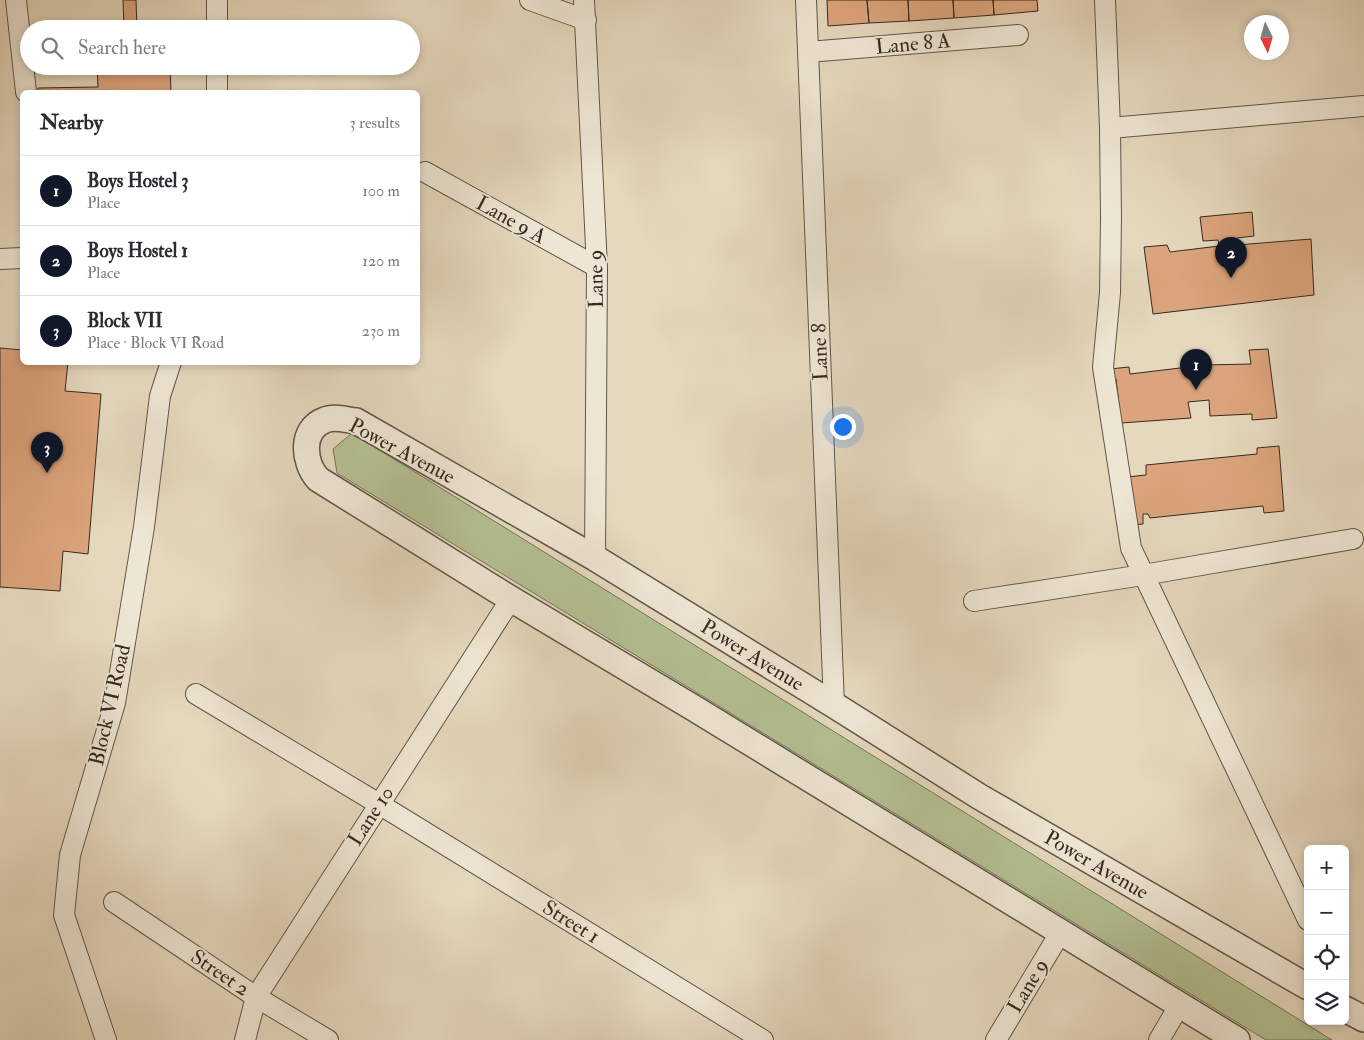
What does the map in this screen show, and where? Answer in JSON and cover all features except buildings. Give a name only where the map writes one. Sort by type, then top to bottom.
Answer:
[{"type":"street","points":[[16,0],[20,37]]},
{"type":"street","points":[[217,0],[217,20]]},
{"type":"street","points":[[530,0],[586,20]]},
{"type":"street","name":"Lane 9","points":[[584,0],[597,267],[595,558]]},
{"type":"street","name":"Lane 8","points":[[806,0],[834,705]]},
{"type":"street","points":[[1105,0],[1110,128],[1110,293],[1103,367],[1130,548],[1304,912]]},
{"type":"street","name":"Lane 8 A","points":[[808,52],[1018,34]]},
{"type":"street","points":[[24,75],[26,90]]},
{"type":"street","points":[[217,75],[217,90]]},
{"type":"street","points":[[1110,128],[1364,106]]},
{"type":"street","name":"Lane 9 A","points":[[425,172],[597,267]]},
{"type":"street","points":[[0,259],[20,258]]},
{"type":"street","name":"Block VI Road","points":[[106,1040],[64,915],[70,855],[115,703],[144,527],[160,396],[169,365]]},
{"type":"street","name":"Power Avenue","points":[[1237,1040],[692,707],[510,599],[318,479],[311,472],[308,464],[307,438],[315,426],[325,419],[336,418],[356,421],[595,558],[834,705],[980,798],[1304,985]]},
{"type":"street","points":[[974,601],[1143,575],[1353,539]]},
{"type":"street","name":"Lane 10","points":[[245,1040],[256,997],[510,599]]},
{"type":"street","name":"Street 1","points":[[196,694],[763,1040]]},
{"type":"street","name":"Street 2","points":[[114,902],[256,997],[328,1040]]},
{"type":"street","name":"Lane 9","points":[[996,1040],[1060,933]]},
{"type":"street","points":[[1159,1040],[1179,1006]]},
{"type":"street","points":[[1349,1011],[1364,1019]]},
{"type":"green space","points":[[352,433],[1304,1023],[1304,1025],[1308,1025],[1332,1040],[1266,1040],[337,473],[333,449]]},
{"type":"place","name":"Boys Hostel 1","points":[[1231,278]]},
{"type":"place","name":"Boys Hostel 3","points":[[1196,390]]},
{"type":"place","name":"Block VII","points":[[47,473]]}]
